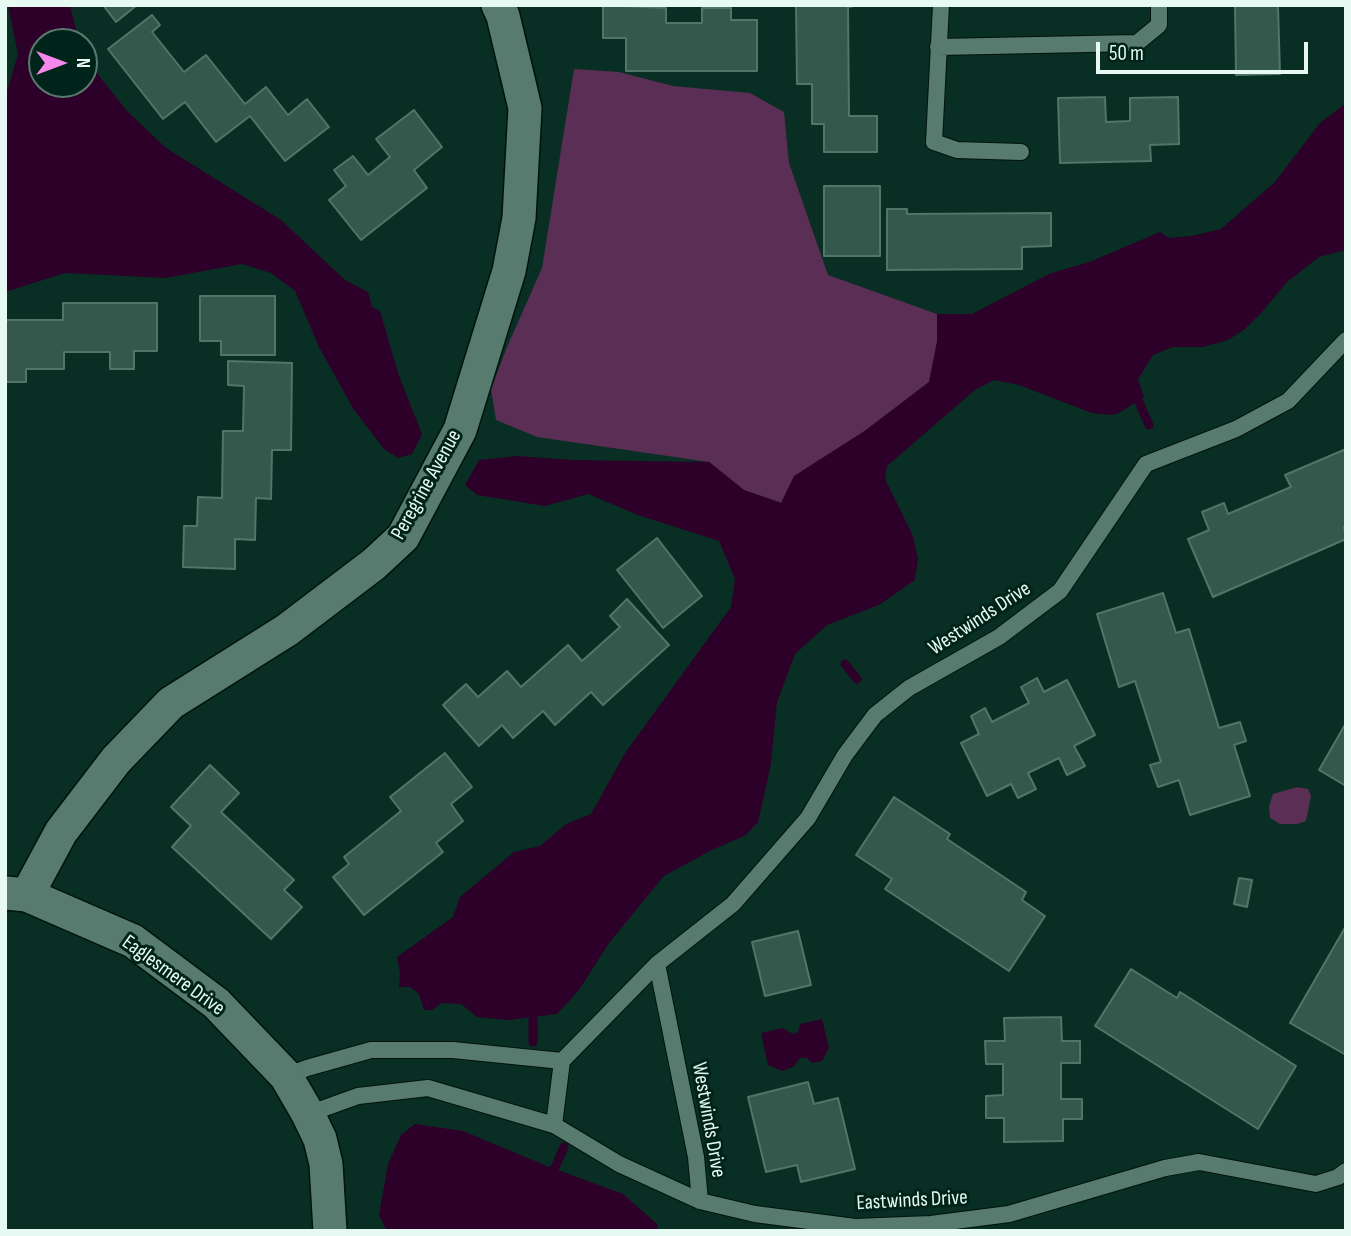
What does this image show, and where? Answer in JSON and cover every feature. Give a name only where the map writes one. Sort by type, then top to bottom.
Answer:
[{"type":"street","name":"Peregrine Avenue","points":[[16,894],[116,760],[171,703],[287,631],[374,565],[403,537],[460,430],[509,271],[519,218],[524,108],[503,16],[498,5]]},
{"type":"street","name":"Eaglesmere Drive","points":[[16,894],[133,942],[216,1003],[286,1076],[320,1139],[326,1164],[330,1231]]},
{"type":"lane","points":[[941,5],[934,142],[957,150],[1021,152]]},
{"type":"lane","points":[[938,47],[1137,43],[1159,25],[1159,5]]},
{"type":"lane","name":"Westwinds Drive","points":[[562,1061],[657,964],[733,904],[808,818],[845,755],[875,715],[909,688],[999,637],[1060,591],[1146,464],[1236,429],[1288,401],[1346,340]]},
{"type":"lane","name":"Westwinds Drive","points":[[657,964],[696,1157],[700,1200]]},
{"type":"lane","points":[[286,1076],[371,1050],[453,1050],[562,1061],[554,1125]]},
{"type":"lane","name":"Eastwinds Drive","points":[[308,1114],[358,1096],[428,1088],[554,1125],[619,1164],[700,1200],[755,1214],[855,1227],[930,1224],[1009,1214],[1165,1168],[1199,1162],[1316,1184],[1338,1177],[1346,1171]]},
{"type":"shaded area","points":[[8,5],[70,5],[76,28],[28,28],[28,98],[98,98],[98,75],[127,111],[166,148],[281,220],[345,280],[368,292],[372,307],[380,311],[399,376],[422,434],[412,454],[398,458],[384,449],[354,410],[319,347],[295,291],[271,273],[242,264],[165,278],[65,273],[5,292],[5,98],[18,54]]},
{"type":"shaded area","points":[[574,69],[619,72],[673,86],[750,93],[784,112],[789,163],[828,275],[937,314],[937,342],[929,382],[866,430],[782,503],[744,490],[709,462],[537,437],[496,420],[491,389],[542,268]]},
{"type":"shaded area","points":[[1346,103],[1346,250],[1319,257],[1287,282],[1245,329],[1228,340],[1203,347],[1173,347],[1153,355],[1138,379],[1144,397],[1119,413],[1092,413],[1019,385],[994,380],[975,390],[887,466],[885,479],[913,536],[918,559],[915,580],[879,605],[827,625],[795,654],[777,702],[771,764],[758,822],[746,835],[664,876],[609,943],[579,990],[557,1014],[509,1020],[477,1017],[461,1004],[441,1003],[432,1010],[424,1010],[419,994],[410,987],[399,987],[397,957],[453,917],[460,897],[514,852],[540,846],[566,824],[591,814],[625,753],[731,607],[735,579],[719,541],[638,515],[588,494],[545,506],[477,495],[465,485],[479,460],[516,456],[575,460],[709,462],[744,490],[781,503],[794,476],[866,430],[929,382],[937,342],[937,314],[972,314],[1049,274],[1092,261],[1160,232],[1169,238],[1221,229],[1275,182],[1320,123]]},
{"type":"shaded area","points":[[1297,787],[1308,789],[1311,796],[1306,821],[1280,824],[1270,818],[1269,806],[1273,794]]},
{"type":"shaded area","points":[[822,1019],[829,1048],[822,1061],[812,1063],[807,1058],[800,1058],[793,1067],[782,1071],[768,1065],[761,1033],[783,1028],[793,1034],[798,1032],[800,1024]]},
{"type":"shaded area","points":[[415,1124],[463,1131],[623,1194],[657,1224],[658,1231],[387,1231],[379,1215],[388,1164],[401,1135]]},
{"type":"building","points":[[103,5],[137,5],[116,22]]},
{"type":"building","points":[[603,5],[666,8],[666,23],[702,23],[702,8],[731,8],[731,20],[757,20],[757,71],[626,71],[626,38],[603,38]]},
{"type":"building","points":[[796,5],[860,5],[848,7],[849,116],[877,116],[877,152],[824,152],[824,124],[812,124],[812,84],[797,84]]},
{"type":"building","points":[[1235,5],[1299,5],[1278,6],[1280,74],[1236,75]]},
{"type":"building","points":[[152,15],[160,25],[152,32],[184,72],[206,55],[245,104],[266,87],[288,115],[307,99],[329,127],[285,161],[250,116],[216,142],[185,102],[163,119],[108,49]]},
{"type":"building","points":[[1105,97],[1106,122],[1130,121],[1130,98],[1178,97],[1179,144],[1150,145],[1151,161],[1060,163],[1058,98]]},
{"type":"building","points":[[414,110],[442,147],[414,170],[427,188],[361,240],[329,200],[346,186],[334,170],[353,156],[368,175],[390,157],[376,139]]},
{"type":"building","points":[[824,186],[880,186],[880,256],[824,256]]},
{"type":"building","points":[[887,209],[907,209],[907,214],[1051,213],[1051,246],[1022,247],[1022,269],[887,270]]},
{"type":"building","points":[[200,296],[275,296],[275,355],[221,355],[221,341],[200,341]]},
{"type":"building","points":[[63,303],[157,303],[157,351],[134,351],[134,369],[110,369],[110,352],[64,352],[64,369],[26,369],[26,382],[5,382],[5,320],[63,320]]},
{"type":"building","points":[[228,361],[292,363],[291,450],[272,450],[271,499],[256,498],[255,540],[235,539],[235,569],[183,567],[184,526],[197,526],[198,497],[222,498],[223,431],[243,431],[244,386],[228,385]]},
{"type":"building","points":[[1346,449],[1346,539],[1213,597],[1188,539],[1209,530],[1202,512],[1224,503],[1228,514],[1291,487],[1285,475]]},
{"type":"building","points":[[657,538],[702,596],[663,628],[617,570]]},
{"type":"building","points":[[1163,593],[1176,633],[1189,629],[1219,728],[1240,722],[1246,741],[1234,745],[1250,796],[1190,815],[1179,780],[1158,787],[1150,765],[1161,762],[1135,681],[1119,687],[1097,614]]},
{"type":"building","points":[[627,599],[669,645],[603,705],[591,692],[555,725],[543,711],[513,738],[502,725],[479,746],[443,705],[466,684],[478,697],[507,671],[521,687],[568,645],[582,661],[620,627],[610,616]]},
{"type":"building","points":[[1037,678],[1044,692],[1067,680],[1095,735],[1074,746],[1085,766],[1067,775],[1059,758],[1028,773],[1036,789],[1018,798],[1011,784],[987,796],[961,743],[979,734],[971,716],[985,708],[992,722],[1029,703],[1021,687]]},
{"type":"building","points":[[1346,723],[1346,786],[1319,770]]},
{"type":"building","points":[[445,753],[472,787],[451,804],[463,821],[436,843],[443,852],[364,915],[333,877],[349,864],[344,857],[401,811],[390,797]]},
{"type":"building","points":[[210,765],[239,793],[221,812],[294,880],[284,890],[302,907],[271,939],[172,847],[191,826],[171,807]]},
{"type":"building","points":[[894,797],[950,834],[947,839],[1026,892],[1022,900],[1045,916],[1009,971],[885,889],[892,879],[856,855]]},
{"type":"building","points":[[1239,878],[1252,880],[1247,907],[1234,904]]},
{"type":"building","points":[[1346,926],[1346,1055],[1290,1023]]},
{"type":"building","points":[[798,931],[811,985],[765,996],[752,942]]},
{"type":"building","points":[[1131,969],[1177,998],[1180,992],[1296,1066],[1258,1129],[1095,1026]]},
{"type":"building","points":[[1061,1017],[1062,1041],[1080,1041],[1080,1063],[1061,1063],[1061,1099],[1082,1099],[1082,1119],[1063,1119],[1063,1141],[1004,1142],[1004,1118],[986,1118],[986,1096],[1003,1095],[1003,1064],[986,1064],[985,1041],[1005,1041],[1004,1018]]},
{"type":"building","points":[[808,1082],[814,1104],[838,1098],[855,1169],[801,1182],[797,1165],[766,1172],[748,1097]]},
{"type":"waterway","points":[[1138,400],[1149,425]]},
{"type":"waterway","points":[[845,664],[857,679]]},
{"type":"waterway","points":[[533,1019],[533,1042]]},
{"type":"waterway","points":[[554,1170],[564,1147]]}]
